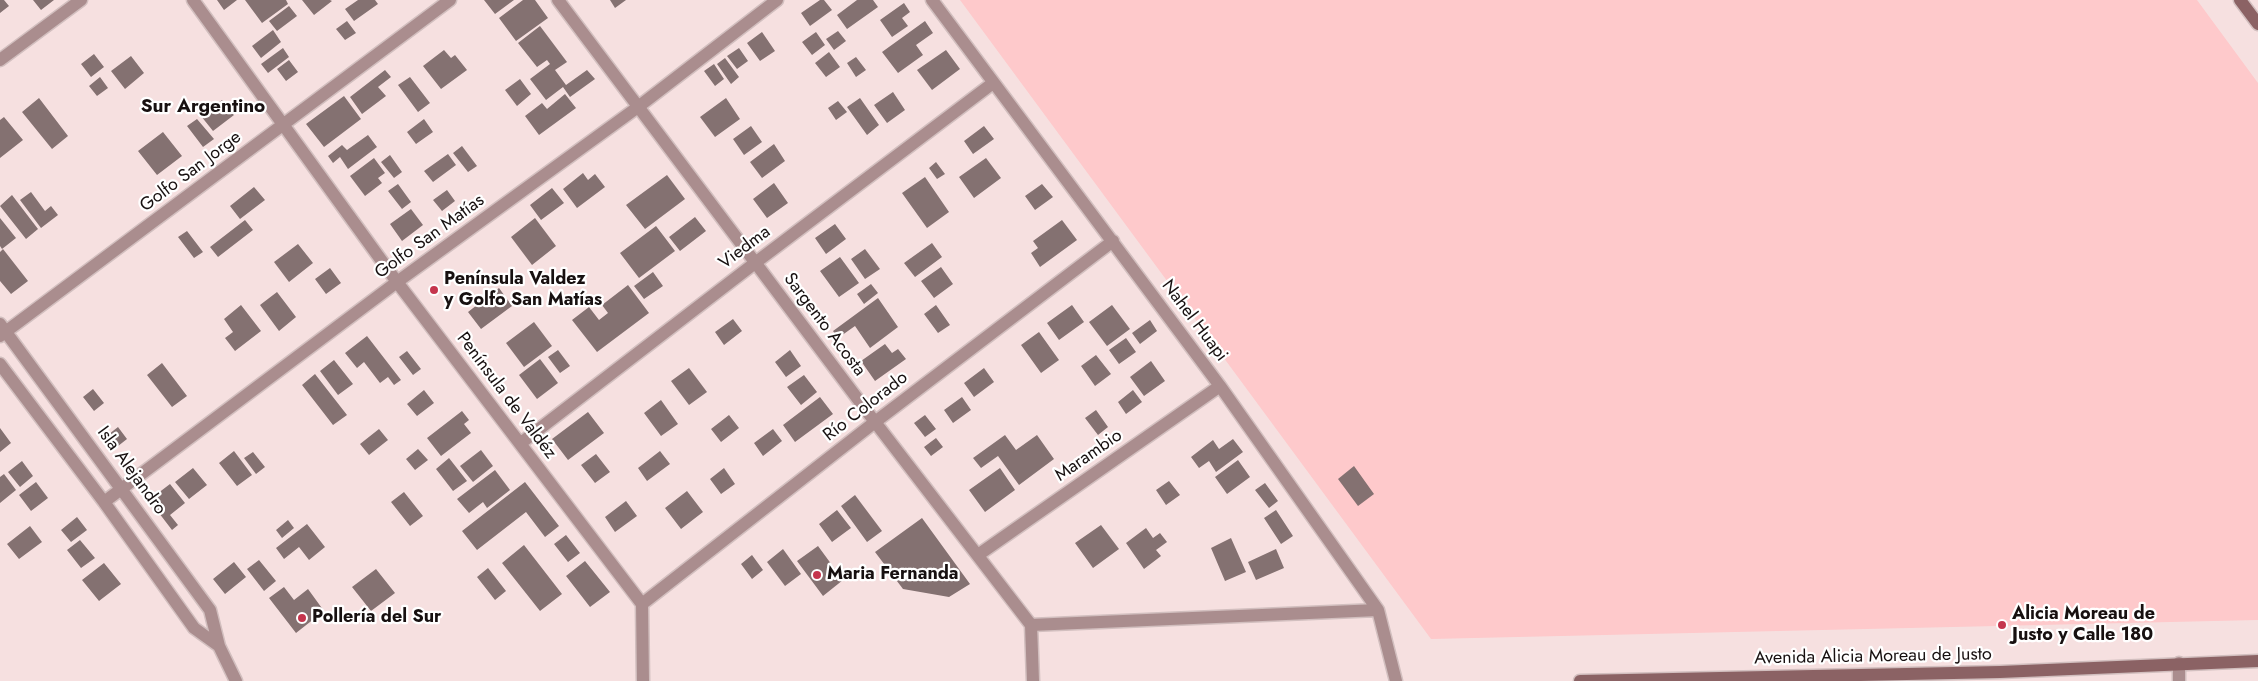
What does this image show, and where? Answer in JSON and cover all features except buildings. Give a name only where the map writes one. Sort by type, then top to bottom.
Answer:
[{"type":"main road","points":[[2240,0],[2256,19]]},
{"type":"main road","name":"Avenida Alicia Moreau de Justo","points":[[1580,681],[2000,676],[2179,664],[2258,661]]},
{"type":"street","points":[[0,60],[80,0]]},
{"type":"street","name":"Península de Valdéz","points":[[193,0],[397,282],[642,604]]},
{"type":"street","name":"Golfo San Jorge","points":[[2,331],[450,0]]},
{"type":"street","name":"Sargento Acosta","points":[[558,0],[1030,625]]},
{"type":"street","name":"Golfo San Matías","points":[[104,502],[397,282],[638,106],[777,0]]},
{"type":"street","name":"Nahel Huapi","points":[[932,0],[1220,386],[1378,610],[1396,681]]},
{"type":"street","name":"Viedma","points":[[521,444],[755,263],[993,83]]},
{"type":"street","name":"Río Colorado","points":[[642,604],[875,422],[1113,241]]},
{"type":"street","name":"Isla Alejandro","points":[[2,331],[122,487],[210,610],[219,646],[236,681]]},
{"type":"street","name":"Isla Alejandro","points":[[0,364],[104,502],[194,628],[219,646]]},
{"type":"street","name":"Marambio","points":[[978,555],[1220,386]]},
{"type":"street","points":[[642,604],[642,681]]},
{"type":"street","points":[[1033,681],[1030,625],[1378,610]]},
{"type":"street","points":[[2179,664],[2179,681]]},
{"type":"shaded area","points":[[960,0],[2197,0],[2258,83],[2258,620],[1431,639]]},
{"type":"place","name":"Península Valdez y Golfo San Matías","points":[[434,290]]},
{"type":"place","name":"Maria Fernanda","points":[[817,575]]},
{"type":"place","name":"Pollería del Sur","points":[[302,618]]},
{"type":"place","name":"Alicia Moreau de Justo y Calle 180","points":[[2002,625]]},
{"type":"district","name":"Sur Argentino","points":[[203,107]]}]
